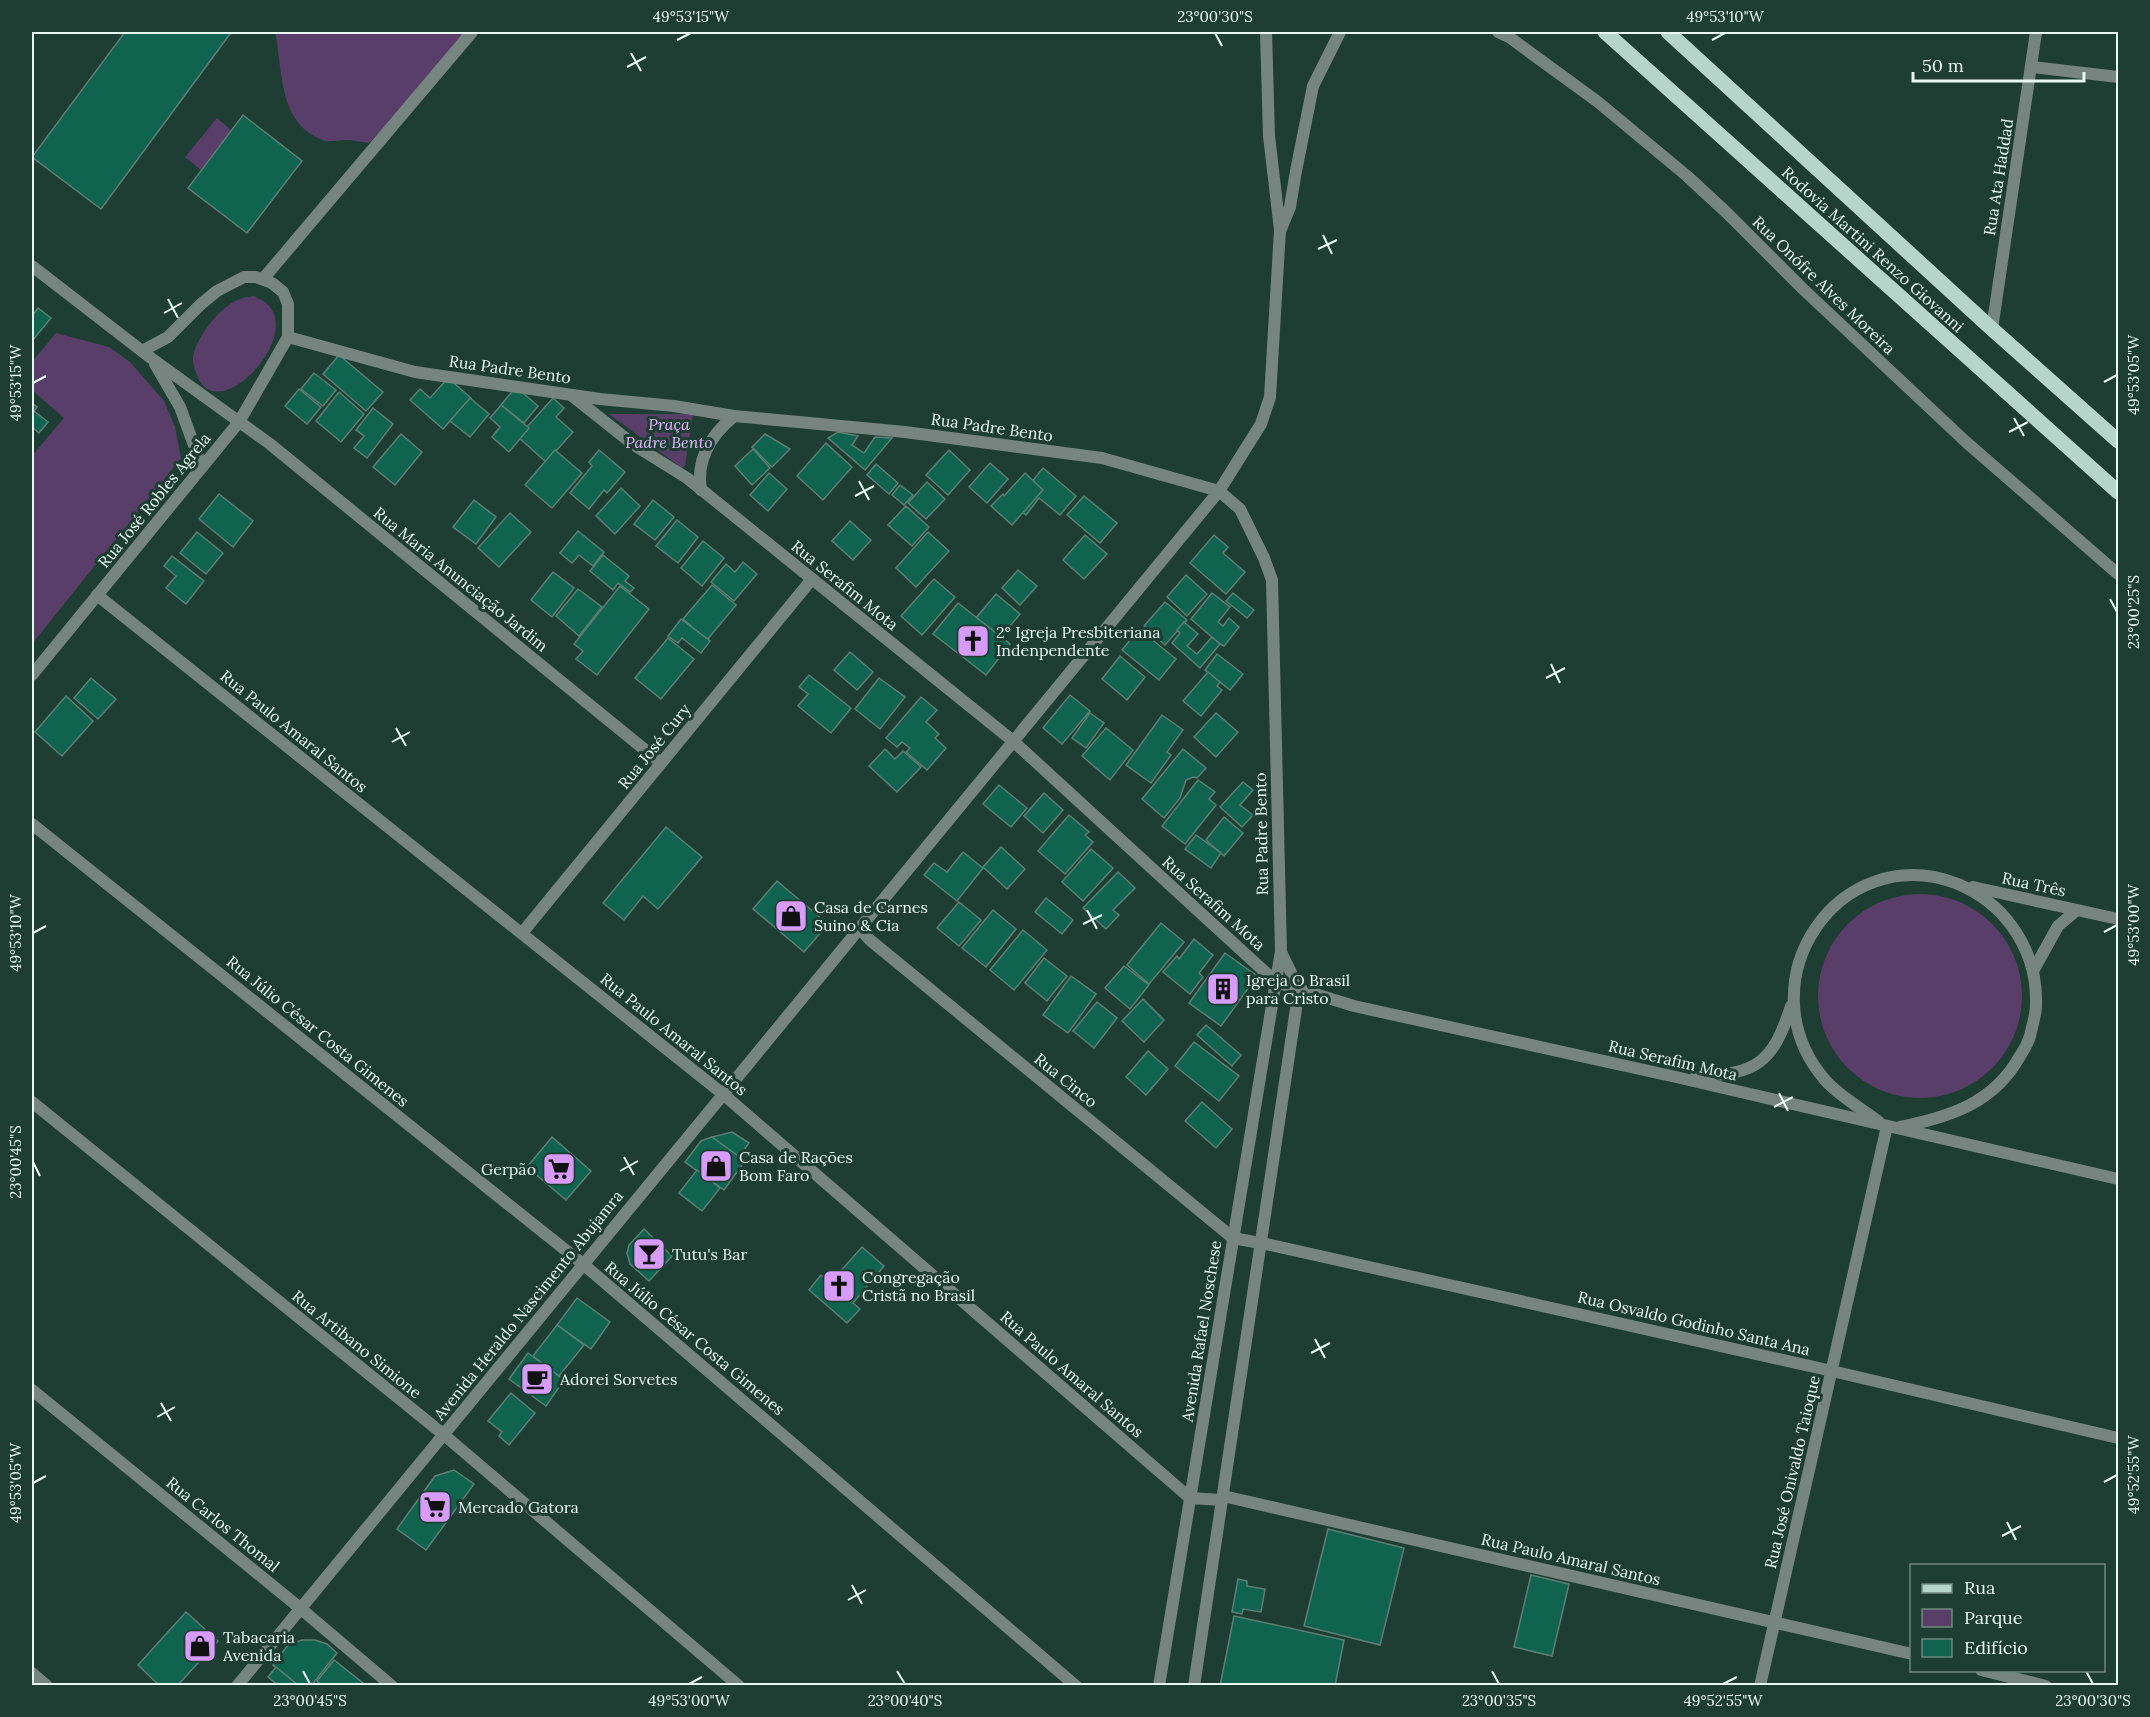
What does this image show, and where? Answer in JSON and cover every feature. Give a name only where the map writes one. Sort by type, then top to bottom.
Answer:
[{"type":"main road","name":"Rodovia Martini Renzo Giovanni","points":[[1605,32],[2118,492]]},
{"type":"main road","name":"Rodovia Martini Renzo Giovanni","points":[[1668,32],[1992,329],[2118,441]]},
{"type":"street","points":[[263,279],[471,32]]},
{"type":"street","name":"Avenida Heraldo Nascimento Abujamra","points":[[237,1686],[1219,491],[1261,424],[1270,397],[1280,230],[1269,136],[1266,32]]},
{"type":"street","name":"Avenida Heraldo Nascimento Abujamra","points":[[1280,230],[1290,207],[1313,86],[1340,32]]},
{"type":"street","name":"Rua Onófre Alves Moreira","points":[[1498,32],[1598,102],[1687,176],[1966,442],[2118,574]]},
{"type":"street","name":"Rua Ata Haddad","points":[[1992,329],[2036,32]]},
{"type":"street","points":[[2032,67],[2118,77]]},
{"type":"street","name":"Rua Maria Anunciação Jardim","points":[[32,266],[146,355],[239,422],[661,763]]},
{"type":"street","points":[[202,467],[180,407],[146,355],[201,304],[236,280],[251,276],[272,283],[283,291],[288,304],[288,337]]},
{"type":"street","name":"Rua Padre Bento","points":[[288,337],[415,372],[734,416],[905,432],[1102,458],[1219,491],[1240,509],[1272,580],[1281,951],[1276,982]]},
{"type":"street","name":"Rua José Robles Agrela","points":[[32,675],[239,422],[288,337]]},
{"type":"street","name":"Rua Serafim Mota","points":[[570,394],[634,444],[702,490],[1013,741],[1276,982],[1354,1006],[1676,1077],[2118,1179]]},
{"type":"street","points":[[702,490],[700,469],[707,449],[716,432],[734,416]]},
{"type":"street","name":"Rua José Cury","points":[[522,933],[812,579]]},
{"type":"street","name":"Rua Paulo Amaral Santos","points":[[97,595],[723,1094],[1190,1498],[1222,1498],[1910,1654]]},
{"type":"street","name":"Rua Júlio César Costa Gimenes","points":[[32,824],[583,1264],[1077,1686]]},
{"type":"street","points":[[1676,1077],[1733,1073],[1748,1070],[1760,1062],[1772,1050],[1783,1032],[1791,1004],[1793,983],[1802,950],[1819,920],[1845,897],[1875,882],[1909,875],[1943,879],[1974,891],[2001,912],[2021,939],[2033,971],[2036,1006],[2029,1041],[2012,1072],[1987,1096],[1956,1112],[1924,1122],[1888,1126],[1826,1081],[1806,1052],[1794,1019],[1793,983]]},
{"type":"street","name":"Rua Três","points":[[1943,879],[2118,919]]},
{"type":"street","points":[[2033,971],[2058,926],[2077,910]]},
{"type":"street","name":"Rua Cinco","points":[[859,928],[870,940],[1233,1238],[1261,1243]]},
{"type":"street","name":"Rua Padre Bento","points":[[1281,951],[1299,989]]},
{"type":"street","name":"Avenida Rafael Noschese","points":[[1159,1686],[1276,982]]},
{"type":"street","points":[[1194,1686],[1299,989]]},
{"type":"street","name":"Rua Artibano Simione","points":[[32,1102],[443,1434],[739,1686]]},
{"type":"street","name":"Rua José Onivaldo Taioque","points":[[1760,1686],[1888,1126]]},
{"type":"street","name":"Rua Osvaldo Godinho Santa Ana","points":[[1261,1243],[1832,1371],[2118,1438]]},
{"type":"street","name":"Rua Carlos Thomal","points":[[32,1390],[300,1608],[392,1686]]},
{"type":"street","points":[[1985,1672],[2046,1686]]},
{"type":"street","points":[[32,1673],[47,1686]]},
{"type":"green space","points":[[275,32],[478,32],[369,143],[349,140],[326,141],[308,132],[298,122],[285,94]]},
{"type":"green space","points":[[217,118],[232,131],[201,170],[185,157]]},
{"type":"green space","points":[[254,296],[266,303],[275,317],[275,335],[268,353],[255,370],[240,383],[225,391],[210,390],[199,380],[194,367],[193,358],[199,341],[210,323],[225,308],[242,298]]},
{"type":"green space","points":[[56,333],[109,347],[130,362],[164,401],[175,427],[181,458],[32,644],[32,456],[64,418],[32,390],[32,362]]},
{"type":"green space","name":"Praça Padre Bento","points":[[609,414],[693,414],[685,466],[682,468]]},
{"type":"green space","points":[[1920,894],[1940,896],[1968,906],[1985,917],[1999,931],[2014,957],[2020,976],[2022,996],[2020,1016],[2010,1044],[1999,1061],[1985,1075],[1959,1090],[1940,1096],[1920,1098],[1900,1096],[1872,1086],[1855,1075],[1841,1061],[1826,1035],[1820,1016],[1818,996],[1820,976],[1830,948],[1841,931],[1855,917],[1881,902],[1900,896]]},
{"type":"building","points":[[125,32],[226,32],[230,34],[101,209],[32,157]]},
{"type":"building","points":[[243,115],[302,161],[247,233],[188,188]]},
{"type":"building","points":[[38,308],[51,318],[32,341],[32,316]]},
{"type":"building","points":[[339,355],[383,392],[366,411],[323,374]]},
{"type":"building","points":[[314,373],[336,390],[323,406],[301,389]]},
{"type":"building","points":[[448,378],[471,398],[443,429],[410,400],[420,389],[430,398]]},
{"type":"building","points":[[516,387],[538,406],[524,423],[501,405]]},
{"type":"building","points":[[299,389],[321,407],[307,424],[285,406]]},
{"type":"building","points":[[339,392],[364,414],[341,442],[316,421]]},
{"type":"building","points":[[470,398],[489,414],[470,437],[450,421]]},
{"type":"building","points":[[553,398],[564,408],[556,417],[573,432],[546,462],[518,437]]},
{"type":"building","points":[[32,403],[37,407],[34,411],[48,422],[39,433],[32,427]]},
{"type":"building","points":[[501,405],[529,428],[509,452],[492,437],[500,427],[490,418]]},
{"type":"building","points":[[373,408],[393,424],[367,458],[354,448],[364,436],[356,430]]},
{"type":"building","points":[[838,432],[858,436],[852,445],[864,453],[875,437],[892,438],[865,470],[828,438]]},
{"type":"building","points":[[401,434],[422,452],[395,485],[373,467]]},
{"type":"building","points":[[765,434],[790,449],[772,467],[752,447]]},
{"type":"building","points":[[826,443],[852,467],[823,500],[797,476]]},
{"type":"building","points":[[753,449],[770,468],[752,485],[735,466]]},
{"type":"building","points":[[555,450],[582,473],[552,508],[525,485]]},
{"type":"building","points":[[599,450],[625,472],[607,493],[604,490],[589,509],[570,493],[592,466],[589,462]]},
{"type":"building","points":[[949,450],[970,470],[948,495],[926,475]]},
{"type":"building","points":[[990,463],[1008,479],[987,503],[969,487]]},
{"type":"building","points":[[876,464],[898,483],[889,494],[867,475]]},
{"type":"building","points":[[1043,468],[1076,496],[1060,515],[1039,498],[1026,515],[1013,505]]},
{"type":"building","points":[[769,473],[787,489],[768,511],[750,495]]},
{"type":"building","points":[[1025,473],[1043,490],[1012,525],[991,506],[1003,494],[1004,496]]},
{"type":"building","points":[[927,482],[945,499],[926,519],[908,503]]},
{"type":"building","points":[[900,485],[913,495],[904,505],[892,495]]},
{"type":"building","points":[[621,488],[640,506],[615,534],[596,516]]},
{"type":"building","points":[[219,494],[253,521],[233,547],[199,519]]},
{"type":"building","points":[[1084,496],[1117,523],[1100,543],[1067,515]]},
{"type":"building","points":[[474,500],[496,517],[476,544],[453,527]]},
{"type":"building","points":[[653,500],[674,517],[655,540],[634,524]]},
{"type":"building","points":[[906,506],[929,527],[912,546],[888,525]]},
{"type":"building","points":[[510,513],[531,532],[499,567],[478,548]]},
{"type":"building","points":[[677,520],[698,537],[678,563],[656,546]]},
{"type":"building","points":[[850,521],[871,540],[853,560],[832,541]]},
{"type":"building","points":[[578,531],[604,552],[593,566],[579,555],[572,563],[560,553]]},
{"type":"building","points":[[197,532],[223,553],[206,574],[180,553]]},
{"type":"building","points":[[928,532],[949,551],[916,587],[896,568]]},
{"type":"building","points":[[1085,535],[1107,554],[1084,579],[1063,560]]},
{"type":"building","points":[[1214,535],[1228,547],[1223,553],[1245,572],[1226,594],[1190,563]]},
{"type":"building","points":[[703,541],[724,558],[702,586],[681,568]]},
{"type":"building","points":[[603,555],[629,576],[625,581],[634,588],[630,592],[618,583],[613,590],[590,571]]},
{"type":"building","points":[[172,556],[204,581],[186,604],[166,588],[176,576],[164,566]]},
{"type":"building","points":[[743,562],[757,574],[734,601],[711,582],[726,564],[735,572]]},
{"type":"building","points":[[1018,570],[1037,586],[1020,605],[1002,588]]},
{"type":"building","points":[[553,572],[574,588],[552,617],[531,600]]},
{"type":"building","points":[[1186,575],[1207,594],[1187,616],[1167,597]]},
{"type":"building","points":[[934,579],[955,597],[922,635],[901,616]]},
{"type":"building","points":[[712,585],[736,605],[707,640],[683,619]]},
{"type":"building","points":[[620,586],[649,609],[597,675],[576,659],[583,651],[574,644]]},
{"type":"building","points":[[578,589],[602,607],[579,636],[556,616]]},
{"type":"building","points":[[1212,593],[1230,607],[1218,622],[1223,626],[1229,618],[1239,627],[1224,646],[1191,619]]},
{"type":"building","points":[[1233,593],[1254,610],[1247,618],[1226,601]]},
{"type":"building","points":[[996,594],[1020,614],[1000,638],[976,618]]},
{"type":"building","points":[[1165,602],[1187,620],[1165,645],[1144,626]]},
{"type":"building","name":"2° Igreja Presbiteriana Indenpendente","points":[[958,603],[1010,644],[986,675],[933,634]]},
{"type":"building","points":[[681,619],[710,641],[701,653],[682,638],[678,643],[668,636]]},
{"type":"building","points":[[1184,622],[1198,634],[1187,646],[1197,654],[1212,637],[1220,644],[1200,668],[1172,643],[1180,633],[1177,630]]},
{"type":"building","points":[[1139,629],[1176,659],[1159,680],[1122,650]]},
{"type":"building","points":[[668,638],[694,659],[661,699],[635,678]]},
{"type":"building","points":[[850,652],[873,672],[857,690],[834,670]]},
{"type":"building","points":[[1217,654],[1243,674],[1230,690],[1205,670]]},
{"type":"building","points":[[1120,656],[1145,677],[1127,700],[1102,679]]},
{"type":"building","points":[[1208,672],[1220,682],[1217,686],[1222,690],[1201,716],[1183,701]]},
{"type":"building","points":[[809,675],[851,708],[831,733],[798,706],[808,694],[799,687]]},
{"type":"building","points":[[91,678],[116,699],[98,719],[74,698]]},
{"type":"building","points":[[879,678],[905,697],[880,729],[855,709]]},
{"type":"building","points":[[1070,695],[1090,711],[1062,744],[1043,728]]},
{"type":"building","points":[[66,696],[93,721],[62,756],[35,732]]},
{"type":"building","points":[[921,697],[937,710],[926,722],[939,734],[935,738],[946,748],[927,770],[906,752],[910,748],[902,742],[897,747],[886,738]]},
{"type":"building","points":[[1090,713],[1104,723],[1086,748],[1072,738]]},
{"type":"building","points":[[1216,713],[1238,732],[1216,757],[1194,737]]},
{"type":"building","points":[[1162,715],[1183,730],[1167,752],[1171,755],[1151,783],[1126,765]]},
{"type":"building","points":[[1106,728],[1133,750],[1110,780],[1082,756]]},
{"type":"building","points":[[885,749],[895,759],[903,751],[921,767],[897,792],[869,766]]},
{"type":"building","points":[[1183,749],[1206,768],[1197,778],[1186,780],[1180,798],[1164,818],[1142,799]]},
{"type":"building","points":[[1198,780],[1215,792],[1209,799],[1216,805],[1185,844],[1162,826]]},
{"type":"building","points":[[1243,782],[1253,790],[1240,805],[1253,815],[1242,827],[1220,807]]},
{"type":"building","points":[[999,785],[1027,808],[1011,827],[983,804]]},
{"type":"building","points":[[1044,793],[1063,810],[1043,833],[1024,816]]},
{"type":"building","points":[[1069,815],[1089,832],[1085,835],[1093,842],[1065,874],[1038,851]]},
{"type":"building","points":[[1224,817],[1243,833],[1224,856],[1206,840]]},
{"type":"building","points":[[666,827],[702,857],[658,909],[643,896],[624,920],[603,903]]},
{"type":"building","points":[[1196,835],[1221,853],[1211,868],[1185,849]]},
{"type":"building","points":[[1001,847],[1025,869],[1007,889],[983,867]]},
{"type":"building","points":[[1091,849],[1113,868],[1083,901],[1062,882]]},
{"type":"building","points":[[963,852],[983,868],[957,901],[924,875],[934,863],[947,872]]},
{"type":"building","points":[[1118,872],[1135,888],[1113,910],[1119,915],[1106,929],[1083,908]]},
{"type":"building","name":"Casa de Carnes Suino & Cia","points":[[777,881],[828,924],[804,952],[753,909]]},
{"type":"building","points":[[1046,898],[1073,920],[1062,934],[1035,912]]},
{"type":"building","points":[[959,902],[981,920],[959,946],[937,928]]},
{"type":"building","points":[[993,910],[1016,929],[986,967],[962,948]]},
{"type":"building","points":[[1161,923],[1184,942],[1149,984],[1127,965]]},
{"type":"building","points":[[1023,930],[1047,950],[1014,990],[990,970]]},
{"type":"building","points":[[1194,939],[1213,955],[1199,973],[1203,977],[1190,994],[1163,972],[1177,956],[1179,959]]},
{"type":"building","name":"Igreja O Brasil para Cristo","points":[[1225,953],[1257,976],[1221,1026],[1189,1003]]},
{"type":"building","points":[[1044,958],[1067,976],[1047,1001],[1025,983]]},
{"type":"building","points":[[1124,966],[1149,985],[1130,1009],[1105,988]]},
{"type":"building","points":[[1071,976],[1096,994],[1068,1033],[1043,1015]]},
{"type":"building","points":[[1143,999],[1164,1020],[1144,1042],[1122,1021]]},
{"type":"building","points":[[1097,1002],[1117,1018],[1094,1048],[1073,1031]]},
{"type":"building","points":[[1206,1025],[1241,1055],[1232,1066],[1197,1035]]},
{"type":"building","points":[[1194,1042],[1239,1076],[1219,1101],[1175,1066]]},
{"type":"building","points":[[1148,1051],[1168,1069],[1146,1095],[1126,1077]]},
{"type":"building","points":[[1202,1102],[1232,1129],[1216,1148],[1185,1121]]},
{"type":"building","points":[[732,1132],[749,1143],[739,1157],[712,1137]]},
{"type":"building","name":"Gerpão","points":[[552,1137],[591,1171],[566,1200],[527,1167]]},
{"type":"building","name":"Casa de Rações Bom Faro","points":[[712,1137],[745,1161],[724,1190],[685,1162],[701,1141]]},
{"type":"building","points":[[697,1170],[720,1188],[702,1211],[679,1193]]},
{"type":"building","name":"Tutu's Bar","points":[[644,1229],[672,1256],[649,1281],[630,1264],[627,1253],[629,1245]]},
{"type":"building","name":"Congregação Cristã no Brasil","points":[[862,1247],[884,1266],[853,1303],[860,1309],[847,1323],[809,1290],[821,1275],[830,1283]]},
{"type":"building","points":[[577,1298],[610,1322],[591,1349],[557,1325]]},
{"type":"building","points":[[557,1325],[584,1345],[559,1376],[533,1356]]},
{"type":"building","name":"Adorei Sorvetes","points":[[528,1353],[564,1380],[546,1406],[509,1379]]},
{"type":"building","points":[[511,1393],[535,1413],[509,1445],[499,1436],[502,1432],[488,1421]]},
{"type":"building","name":"Mercado Gatora","points":[[454,1470],[474,1484],[426,1550],[397,1529],[435,1476]]},
{"type":"building","points":[[1328,1529],[1404,1548],[1380,1645],[1304,1626]]},
{"type":"building","points":[[1531,1575],[1569,1584],[1552,1656],[1514,1647]]},
{"type":"building","points":[[1238,1579],[1247,1581],[1247,1586],[1265,1589],[1261,1612],[1243,1609],[1242,1614],[1232,1612]]},
{"type":"building","points":[[186,1612],[218,1641],[177,1686],[160,1686],[138,1665]]},
{"type":"building","points":[[1234,1616],[1344,1640],[1335,1686],[1220,1686]]},
{"type":"building","points":[[302,1640],[315,1640],[327,1644],[337,1653],[311,1686],[299,1686],[273,1665],[288,1645]]},
{"type":"building","points":[[334,1660],[363,1683],[361,1686],[322,1686],[317,1681]]},
{"type":"building","points":[[276,1667],[299,1686],[279,1686],[268,1677]]},
{"type":"place","name":"2° Igreja Presbiteriana Indenpendente","points":[[973,641]]},
{"type":"place","name":"Casa de Carnes Suino & Cia","points":[[791,916]]},
{"type":"place","name":"Igreja O Brasil para Cristo","points":[[1223,989]]},
{"type":"place","name":"Casa de Rações Bom Faro","points":[[716,1166]]},
{"type":"place","name":"Gerpão","points":[[559,1169]]},
{"type":"place","name":"Tutu's Bar","points":[[649,1254]]},
{"type":"place","name":"Congregação Cristã no Brasil","points":[[839,1286]]},
{"type":"place","name":"Adorei Sorvetes","points":[[537,1379]]},
{"type":"place","name":"Mercado Gatora","points":[[435,1507]]},
{"type":"place","name":"Tabacaria Avenida","points":[[200,1646]]}]
